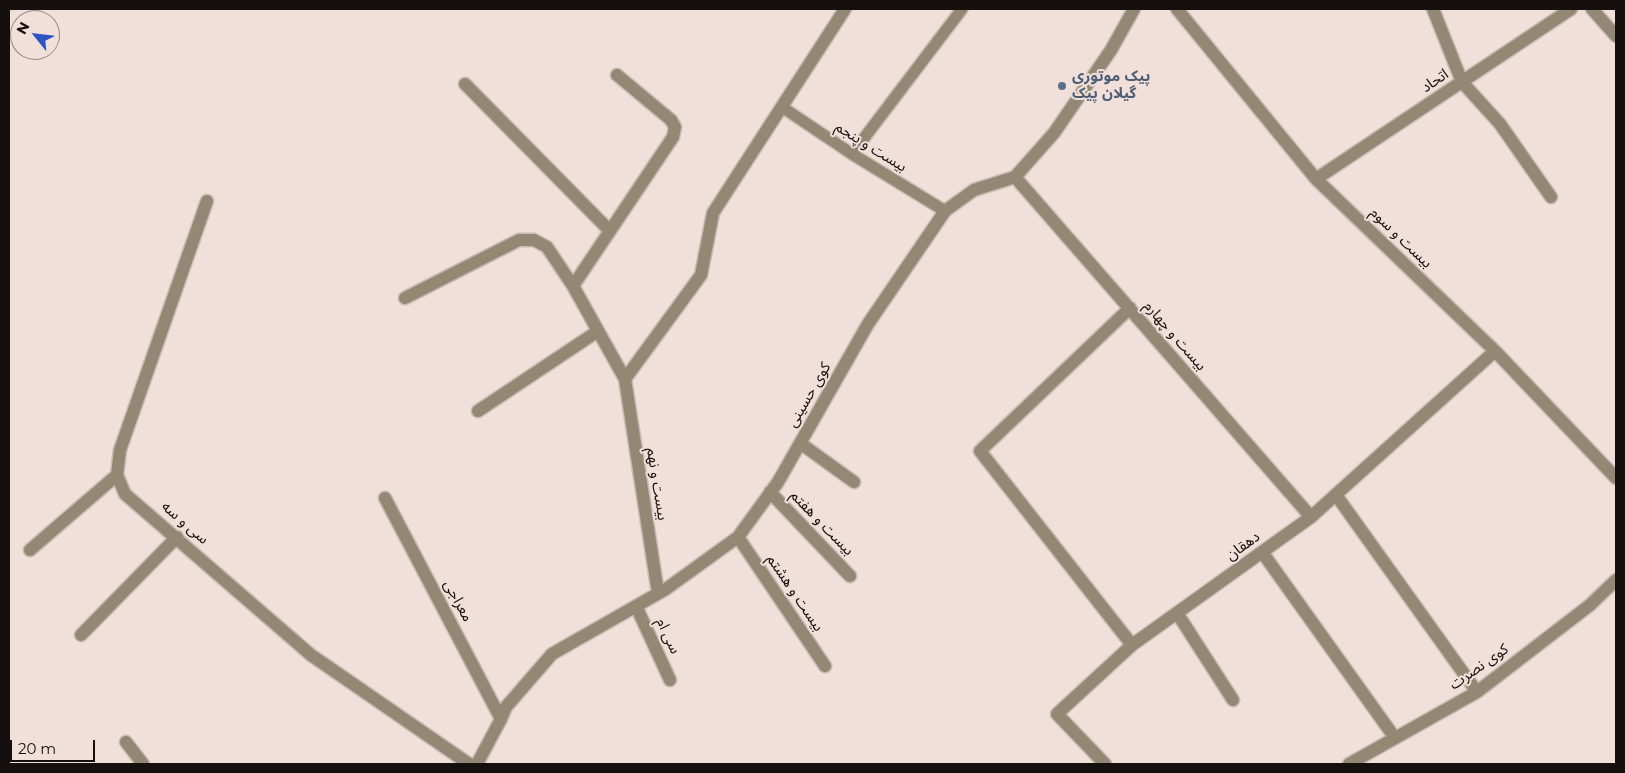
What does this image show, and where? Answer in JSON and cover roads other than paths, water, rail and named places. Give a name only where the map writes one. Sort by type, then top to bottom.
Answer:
[{"type":"street","points":[[405,298],[519,240],[534,240],[547,247],[573,286],[625,379],[701,276],[713,213],[845,9]]},
{"type":"street","points":[[1015,177],[1054,133],[1111,50],[1134,9]]},
{"type":"street","name":"بیست و سوم","points":[[1177,9],[1316,179],[1495,351],[1616,478]]},
{"type":"street","points":[[1433,9],[1462,82],[1500,124],[1552,197]]},
{"type":"street","name":"اتحاد","points":[[1316,179],[1571,9]]},
{"type":"street","points":[[1592,9],[1616,36]]},
{"type":"street","points":[[573,286],[673,137],[675,127],[672,120],[617,75]]},
{"type":"street","points":[[464,84],[610,231]]},
{"type":"street","name":"کوی حسینی","points":[[477,764],[506,707],[552,654],[658,593],[738,537],[778,482],[868,324],[945,211],[974,190],[1015,177]]},
{"type":"street","name":"بیست و چهارم","points":[[1015,177],[1311,517]]},
{"type":"street","points":[[30,550],[117,475],[120,450],[207,201]]},
{"type":"street","points":[[1130,308],[980,451],[1132,645]]},
{"type":"street","points":[[478,411],[598,332]]},
{"type":"street","name":"دهقان","points":[[1104,764],[1057,714],[1132,645],[1311,517],[1495,351]]},
{"type":"street","name":"بیست و نهم","points":[[625,379],[658,593]]},
{"type":"street","points":[[800,444],[854,482]]},
{"type":"street","name":"سی و سه","points":[[117,475],[125,494],[177,537],[311,655],[469,764]]},
{"type":"street","name":"بیست و هفتم","points":[[770,492],[850,576]]},
{"type":"street","points":[[1336,495],[1477,692]]},
{"type":"street","name":"معراجی","points":[[385,498],[501,719]]},
{"type":"street","points":[[80,635],[177,537]]},
{"type":"street","name":"بیست و هشتم","points":[[738,537],[825,666]]},
{"type":"street","points":[[1262,552],[1395,738]]},
{"type":"street","name":"کوی نصرت","points":[[1350,764],[1477,692],[1590,605],[1616,580]]},
{"type":"street","name":"سی ام","points":[[636,606],[670,680]]},
{"type":"street","points":[[1177,613],[1232,700]]},
{"type":"street","points":[[126,742],[143,764]]},
{"type":"lane","points":[[852,154],[962,9]]},
{"type":"lane","name":"بیست و پنجم","points":[[782,107],[852,154],[945,211]]},
{"type":"place","name":"پیک موتوری گیلان پیک","points":[[1062,86]]}]
